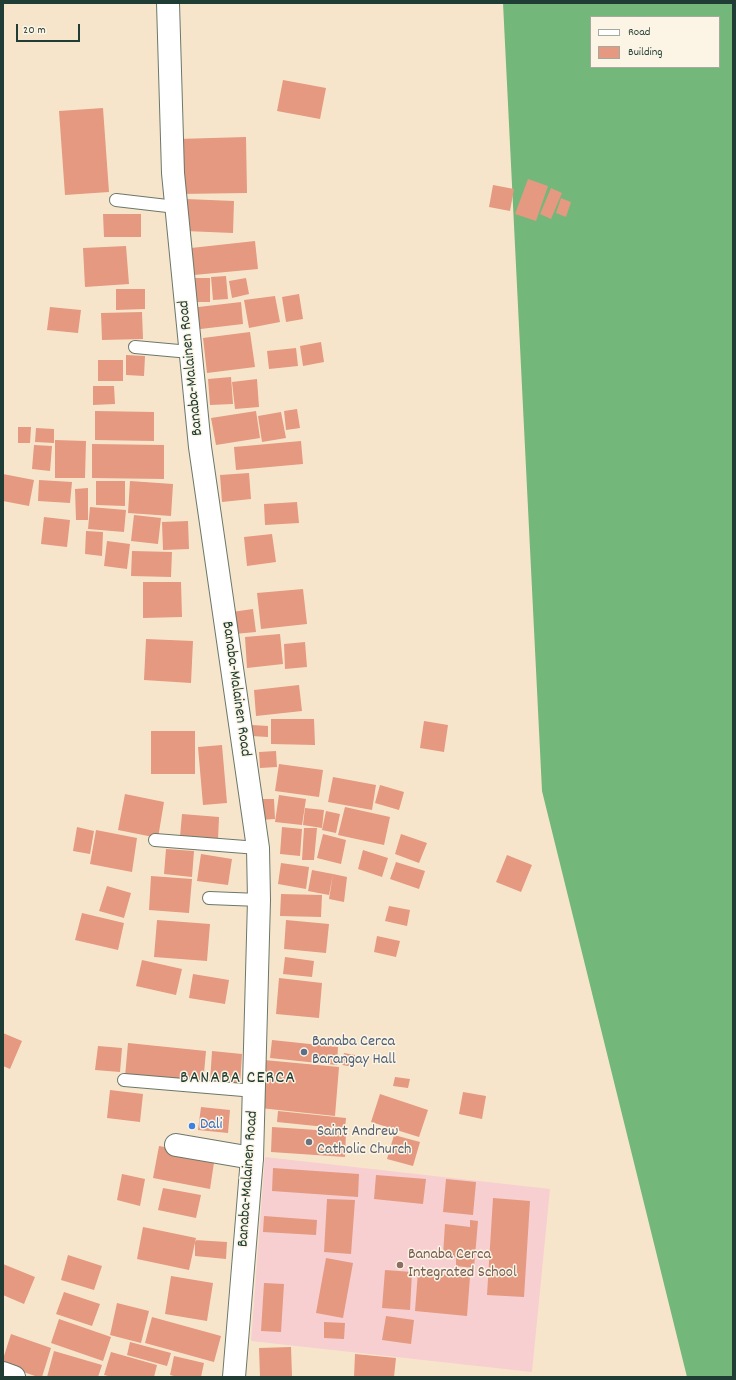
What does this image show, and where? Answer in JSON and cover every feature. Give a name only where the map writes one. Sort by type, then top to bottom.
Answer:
[{"type":"street","name":"Banaba-Malainen Road","points":[[168,3],[173,173],[200,447],[258,848],[259,900],[252,1158],[234,1377]]},
{"type":"street","points":[[176,1145],[252,1158]]},
{"type":"street","points":[[3,1373],[14,1377]]},
{"type":"lane","points":[[116,200],[176,207]]},
{"type":"lane","points":[[135,347],[190,352]]},
{"type":"lane","points":[[155,840],[258,848]]},
{"type":"lane","points":[[209,898],[259,900]]},
{"type":"lane","points":[[124,1080],[255,1091]]},
{"type":"shaded area","name":"Banaba Cerca Integrated School","points":[[265,1157],[550,1189],[532,1372],[251,1341]]},
{"type":"green space","points":[[503,3],[733,3],[733,1377],[687,1377],[542,791]]},
{"type":"building","points":[[283,80],[326,88],[320,119],[277,111]]},
{"type":"building","points":[[103,108],[109,192],[65,195],[59,111]]},
{"type":"building","points":[[246,137],[247,193],[178,194],[177,139]]},
{"type":"building","points":[[528,179],[548,186],[536,221],[515,214]]},
{"type":"building","points":[[493,185],[514,189],[510,211],[489,207]]},
{"type":"building","points":[[551,188],[562,193],[551,219],[540,214]]},
{"type":"building","points":[[561,198],[571,202],[566,217],[556,213]]},
{"type":"building","points":[[186,199],[234,201],[233,233],[185,231]]},
{"type":"building","points":[[103,214],[141,214],[141,237],[104,237]]},
{"type":"building","points":[[255,241],[258,269],[194,275],[191,248]]},
{"type":"building","points":[[126,246],[129,284],[85,287],[83,248]]},
{"type":"building","points":[[226,276],[228,299],[213,300],[211,277]]},
{"type":"building","points":[[185,278],[210,278],[210,302],[185,302]]},
{"type":"building","points":[[246,278],[249,294],[232,298],[229,281]]},
{"type":"building","points":[[116,289],[145,289],[145,309],[116,310]]},
{"type":"building","points":[[299,294],[303,319],[286,322],[282,297]]},
{"type":"building","points":[[275,296],[280,322],[249,328],[244,300]]},
{"type":"building","points":[[241,302],[243,324],[192,330],[190,308]]},
{"type":"building","points":[[50,307],[81,310],[78,333],[47,330]]},
{"type":"building","points":[[142,312],[143,339],[102,340],[101,313]]},
{"type":"building","points":[[250,332],[255,367],[207,373],[203,338]]},
{"type":"building","points":[[321,342],[324,362],[303,366],[300,346]]},
{"type":"building","points":[[296,348],[298,366],[269,369],[267,351]]},
{"type":"building","points":[[126,355],[145,356],[144,376],[126,375]]},
{"type":"building","points":[[98,360],[123,360],[123,381],[98,381]]},
{"type":"building","points":[[231,377],[233,404],[210,405],[208,379]]},
{"type":"building","points":[[257,379],[259,407],[235,409],[232,382]]},
{"type":"building","points":[[93,386],[114,386],[115,404],[93,405]]},
{"type":"building","points":[[297,409],[300,428],[286,430],[284,411]]},
{"type":"building","points":[[95,411],[154,412],[154,441],[95,440]]},
{"type":"building","points":[[256,411],[260,438],[216,445],[211,418]]},
{"type":"building","points":[[281,412],[286,438],[262,442],[258,416]]},
{"type":"building","points":[[18,427],[31,427],[30,443],[18,443]]},
{"type":"building","points":[[36,428],[54,429],[54,443],[35,442]]},
{"type":"building","points":[[55,440],[86,441],[85,478],[55,478]]},
{"type":"building","points":[[301,441],[303,464],[236,470],[234,447]]},
{"type":"building","points":[[92,444],[164,445],[164,479],[92,478]]},
{"type":"building","points":[[34,445],[52,446],[50,471],[32,469]]},
{"type":"building","points":[[249,473],[251,499],[222,502],[220,475]]},
{"type":"building","points":[[3,474],[34,480],[29,506],[3,501]]},
{"type":"building","points":[[39,480],[72,482],[70,503],[38,501]]},
{"type":"building","points":[[96,481],[125,481],[125,506],[96,505]]},
{"type":"building","points":[[130,481],[173,484],[171,516],[128,513]]},
{"type":"building","points":[[88,488],[88,520],[76,520],[75,489]]},
{"type":"building","points":[[297,502],[299,523],[265,525],[264,504]]},
{"type":"building","points":[[90,507],[126,510],[124,532],[88,529]]},
{"type":"building","points":[[134,515],[161,518],[158,544],[131,541]]},
{"type":"building","points":[[44,517],[70,520],[67,547],[41,544]]},
{"type":"building","points":[[188,521],[189,549],[163,550],[162,522]]},
{"type":"building","points":[[86,531],[103,532],[102,556],[85,554]]},
{"type":"building","points":[[272,534],[276,562],[247,566],[244,537]]},
{"type":"building","points":[[107,541],[130,544],[127,569],[104,566]]},
{"type":"building","points":[[132,551],[172,552],[171,577],[131,576]]},
{"type":"building","points":[[143,582],[181,582],[182,617],[143,618]]},
{"type":"building","points":[[303,589],[307,624],[261,629],[257,593]]},
{"type":"building","points":[[253,609],[256,632],[234,634],[232,612]]},
{"type":"building","points":[[280,634],[283,664],[247,668],[245,637]]},
{"type":"building","points":[[146,639],[193,641],[191,683],[144,680]]},
{"type":"building","points":[[305,642],[307,667],[285,669],[284,644]]},
{"type":"building","points":[[299,685],[302,711],[256,716],[254,690]]},
{"type":"building","points":[[271,719],[314,719],[315,745],[271,744]]},
{"type":"building","points":[[424,721],[448,725],[444,752],[420,748]]},
{"type":"building","points":[[252,725],[268,726],[268,737],[251,736]]},
{"type":"building","points":[[151,731],[195,731],[195,774],[151,774]]},
{"type":"building","points":[[222,745],[227,803],[203,805],[198,747]]},
{"type":"building","points":[[276,751],[277,767],[260,768],[259,752]]},
{"type":"building","points":[[279,764],[323,770],[319,797],[275,791]]},
{"type":"building","points":[[333,777],[376,785],[372,810],[328,802]]},
{"type":"building","points":[[380,785],[404,792],[399,810],[375,803]]},
{"type":"building","points":[[125,794],[164,802],[158,838],[118,830]]},
{"type":"building","points":[[279,795],[306,799],[302,825],[275,822]]},
{"type":"building","points":[[259,799],[274,799],[275,819],[260,820]]},
{"type":"building","points":[[345,807],[390,817],[384,845],[338,835]]},
{"type":"building","points":[[305,808],[324,810],[322,828],[303,825]]},
{"type":"building","points":[[326,811],[340,814],[336,833],[322,830]]},
{"type":"building","points":[[182,814],[219,817],[218,840],[180,837]]},
{"type":"building","points":[[77,827],[94,831],[90,854],[73,851]]},
{"type":"building","points":[[282,827],[302,829],[300,856],[280,854]]},
{"type":"building","points":[[304,828],[317,828],[314,860],[302,860]]},
{"type":"building","points":[[96,830],[137,838],[132,872],[90,864]]},
{"type":"building","points":[[323,834],[346,840],[341,864],[317,858]]},
{"type":"building","points":[[401,834],[427,843],[419,863],[395,854]]},
{"type":"building","points":[[166,849],[194,851],[192,877],[164,874]]},
{"type":"building","points":[[363,850],[388,858],[382,877],[358,869]]},
{"type":"building","points":[[201,854],[232,859],[228,885],[197,881]]},
{"type":"building","points":[[507,855],[532,865],[521,892],[496,882]]},
{"type":"building","points":[[396,862],[425,871],[419,889],[390,879]]},
{"type":"building","points":[[281,863],[309,867],[306,889],[278,884]]},
{"type":"building","points":[[312,870],[333,874],[329,895],[308,891]]},
{"type":"building","points":[[333,874],[347,877],[344,902],[329,899]]},
{"type":"building","points":[[151,876],[192,879],[189,913],[149,910]]},
{"type":"building","points":[[107,886],[131,893],[124,918],[99,911]]},
{"type":"building","points":[[281,894],[322,895],[321,917],[280,916]]},
{"type":"building","points":[[389,906],[410,910],[407,926],[385,921]]},
{"type":"building","points":[[82,913],[124,923],[118,950],[75,940]]},
{"type":"building","points":[[157,920],[210,924],[207,961],[154,957]]},
{"type":"building","points":[[286,920],[329,924],[326,953],[284,949]]},
{"type":"building","points":[[377,936],[400,941],[396,957],[374,952]]},
{"type":"building","points":[[285,957],[314,961],[312,977],[283,974]]},
{"type":"building","points":[[142,960],[182,969],[176,995],[136,986]]},
{"type":"building","points":[[193,974],[229,980],[225,1004],[189,998]]},
{"type":"building","points":[[279,978],[322,983],[319,1018],[276,1014]]},
{"type":"building","points":[[3,1033],[22,1041],[10,1069],[3,1066]]},
{"type":"building","name":"Banaba Cerca Barangay Hall","points":[[272,1040],[338,1047],[337,1065],[270,1058]]},
{"type":"building","points":[[128,1043],[206,1051],[203,1084],[125,1077]]},
{"type":"building","points":[[98,1046],[122,1048],[120,1072],[95,1070]]},
{"type":"building","points":[[212,1051],[242,1054],[240,1085],[210,1082]]},
{"type":"building","points":[[344,1053],[355,1055],[353,1067],[342,1065]]},
{"type":"building","points":[[264,1060],[339,1067],[335,1116],[260,1108]]},
{"type":"building","points":[[395,1077],[410,1079],[408,1088],[393,1086]]},
{"type":"building","points":[[110,1090],[143,1094],[140,1122],[107,1118]]},
{"type":"building","points":[[463,1092],[486,1096],[482,1119],[459,1114]]},
{"type":"building","points":[[380,1094],[428,1110],[419,1137],[371,1122]]},
{"type":"building","points":[[201,1107],[230,1110],[228,1133],[198,1130]]},
{"type":"building","points":[[278,1111],[346,1118],[345,1129],[277,1122]]},
{"type":"building","name":"Saint Andrew Catholic Church","points":[[272,1127],[346,1132],[345,1157],[271,1152]]},
{"type":"building","points":[[394,1135],[420,1142],[413,1166],[387,1159]]},
{"type":"building","points":[[159,1146],[215,1156],[210,1189],[153,1178]]},
{"type":"building","points":[[273,1168],[359,1174],[358,1197],[272,1191]]},
{"type":"building","points":[[122,1174],[145,1179],[140,1206],[117,1200]]},
{"type":"building","points":[[376,1175],[426,1179],[423,1204],[374,1199]]},
{"type":"building","points":[[446,1179],[476,1182],[473,1215],[443,1212]]},
{"type":"building","points":[[163,1188],[201,1195],[196,1218],[158,1210]]},
{"type":"building","points":[[493,1198],[530,1201],[524,1297],[487,1295]]},
{"type":"building","points":[[327,1199],[355,1200],[351,1254],[324,1252]]},
{"type":"building","points":[[264,1216],[317,1220],[316,1235],[263,1232]]},
{"type":"building","points":[[470,1220],[478,1221],[474,1268],[456,1266],[456,1257],[443,1255],[445,1224],[470,1227]]},
{"type":"building","points":[[143,1227],[196,1238],[189,1270],[137,1259]]},
{"type":"building","points":[[195,1240],[227,1242],[226,1259],[195,1256]]},
{"type":"building","points":[[68,1255],[102,1266],[94,1290],[61,1280]]},
{"type":"building","points":[[326,1258],[353,1263],[343,1318],[316,1313]]},
{"type":"building","points":[[3,1264],[35,1277],[24,1304],[3,1295]]},
{"type":"building","points":[[385,1270],[412,1272],[410,1310],[382,1308]]},
{"type":"building","points":[[418,1272],[470,1277],[467,1316],[415,1311]]},
{"type":"building","points":[[171,1276],[213,1283],[207,1321],[165,1314]]},
{"type":"building","points":[[264,1283],[284,1284],[281,1332],[261,1331]]},
{"type":"building","points":[[64,1292],[100,1304],[92,1326],[56,1314]]},
{"type":"building","points":[[117,1303],[149,1311],[141,1343],[110,1335]]},
{"type":"building","points":[[386,1316],[414,1320],[411,1344],[382,1340]]},
{"type":"building","points":[[152,1317],[221,1336],[214,1362],[145,1343]]},
{"type":"building","points":[[59,1319],[111,1337],[103,1361],[51,1343]]},
{"type":"building","points":[[324,1322],[345,1323],[344,1339],[324,1338]]},
{"type":"building","points":[[11,1334],[51,1348],[42,1377],[3,1365],[3,1359]]},
{"type":"building","points":[[130,1342],[171,1353],[167,1366],[127,1355]]},
{"type":"building","points":[[291,1347],[292,1376],[260,1377],[259,1348]]},
{"type":"building","points":[[54,1351],[102,1365],[98,1377],[47,1377]]},
{"type":"building","points":[[111,1352],[157,1365],[154,1377],[112,1377],[104,1375]]},
{"type":"building","points":[[355,1354],[396,1358],[394,1377],[354,1377]]},
{"type":"building","points":[[174,1356],[204,1363],[201,1377],[178,1377],[170,1375]]},
{"type":"place","name":"Banaba Cerca Barangay Hall","points":[[304,1052]]},
{"type":"place","name":"Dali","points":[[192,1126]]},
{"type":"place","name":"Saint Andrew Catholic Church","points":[[309,1142]]},
{"type":"place","name":"Banaba Cerca Integrated School","points":[[400,1265]]},
{"type":"district","name":"BANABA CERCA","points":[[238,1080]]}]
